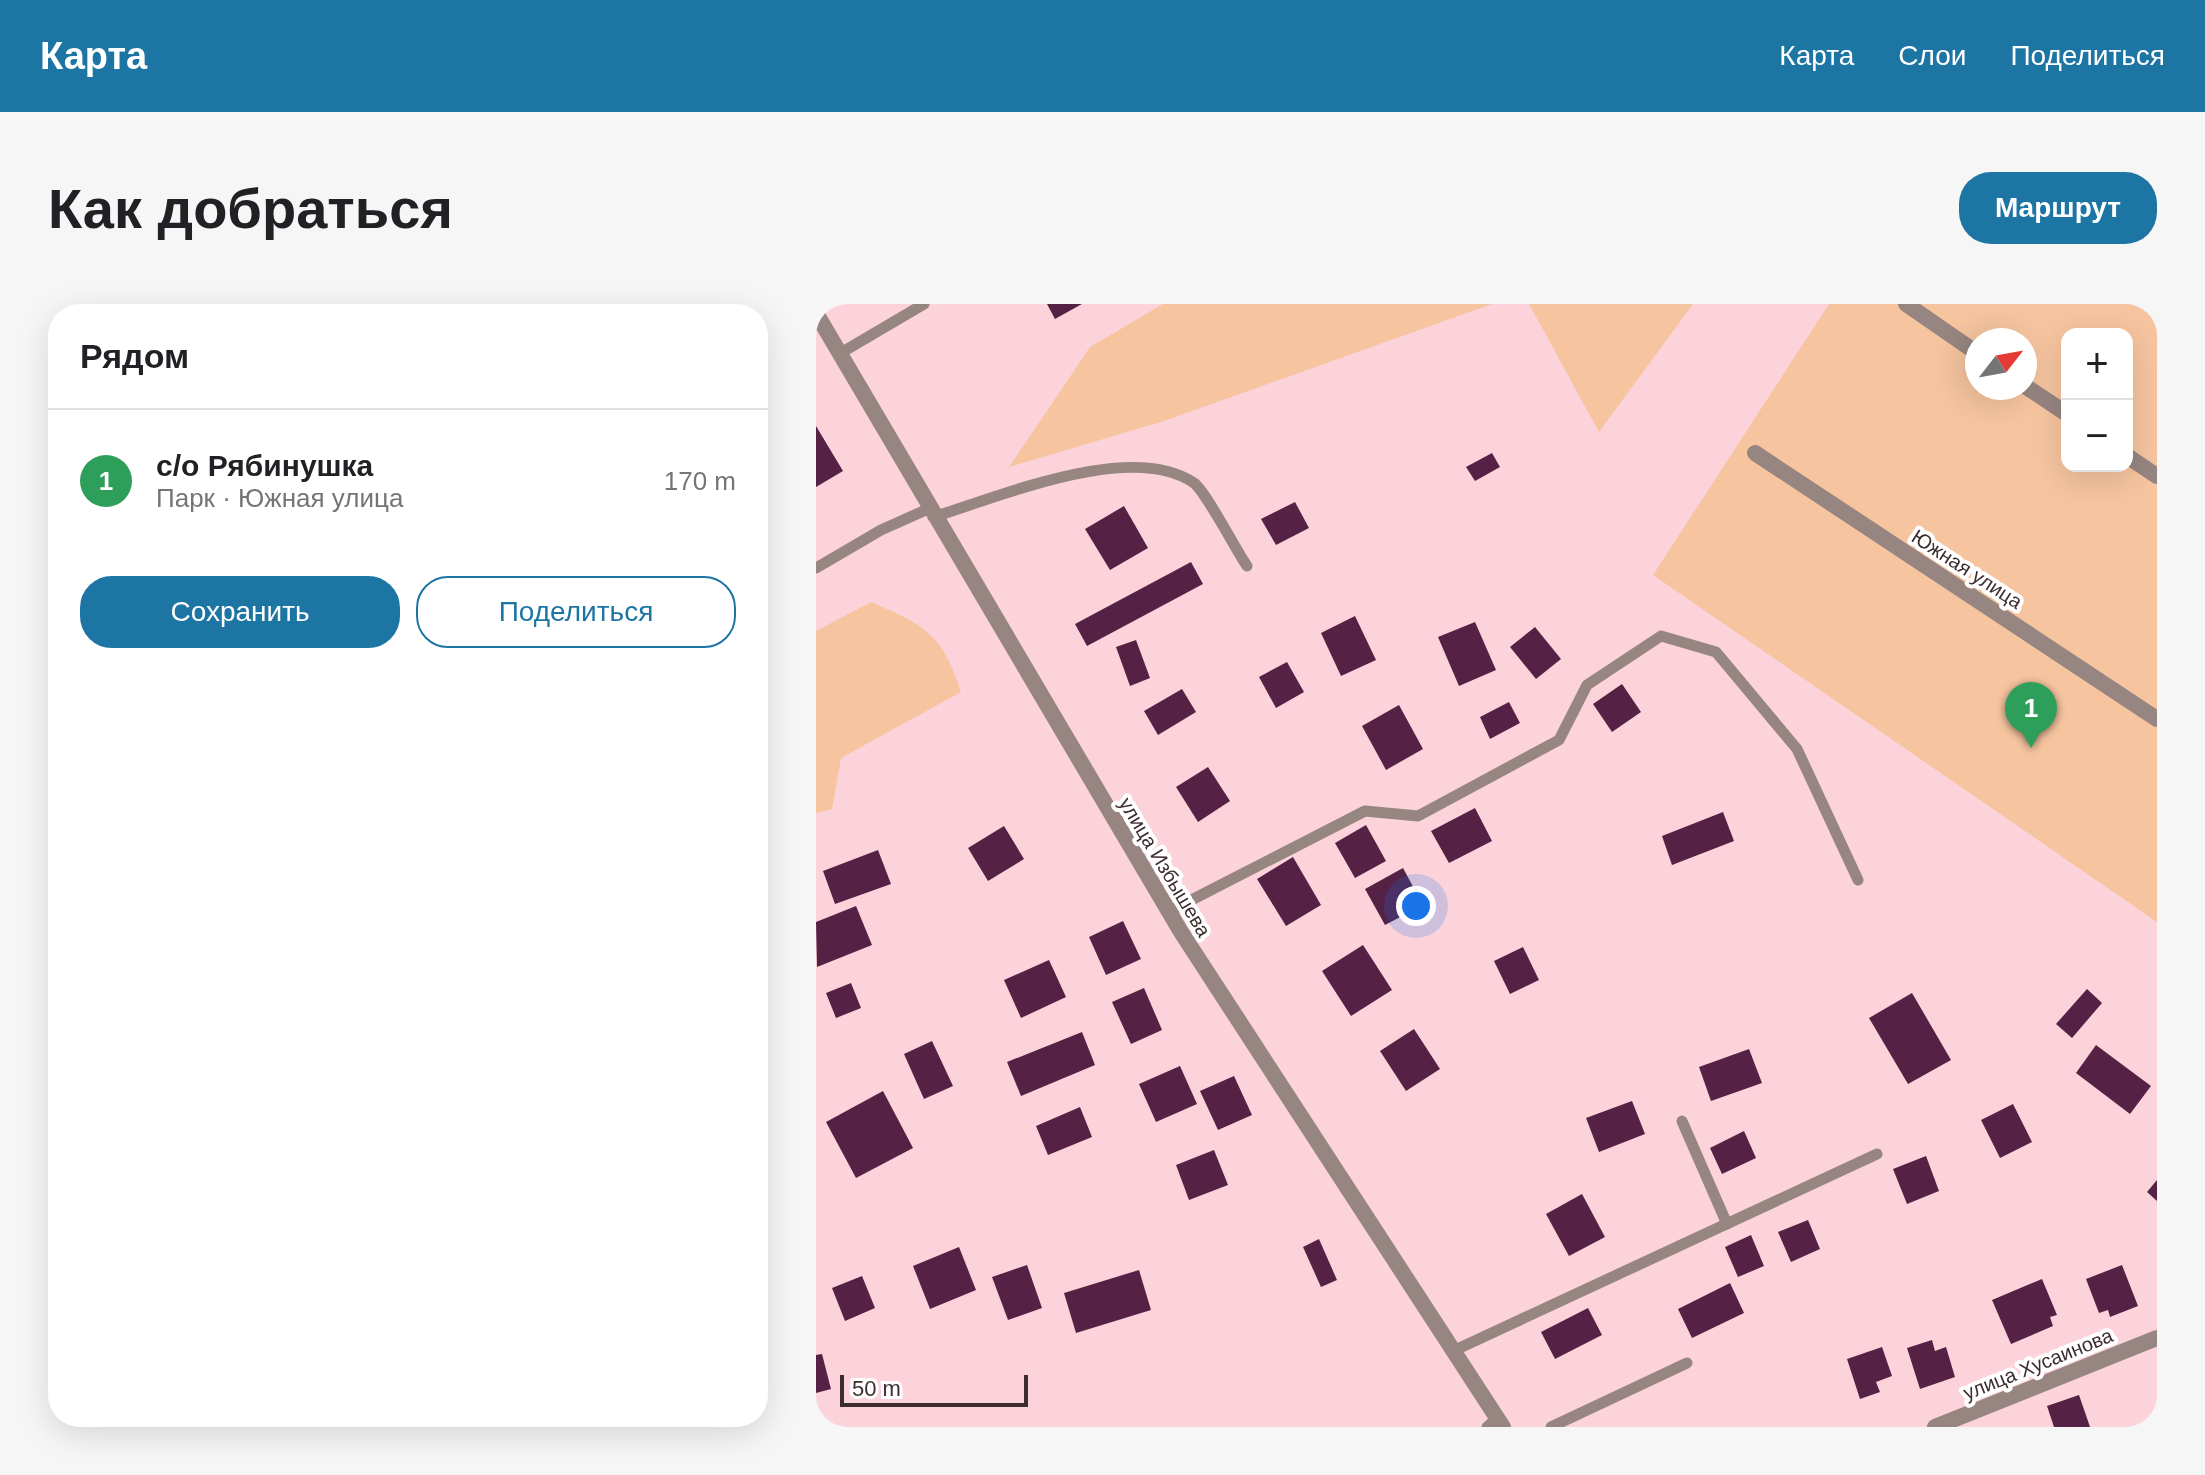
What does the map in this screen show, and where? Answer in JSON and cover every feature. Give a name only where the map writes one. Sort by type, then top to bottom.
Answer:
[{"type":"street","points":[[1906,304],[1965,345]]},
{"type":"street","name":"улица Избышева","points":[[816,313],[1168,912],[1453,1351],[1496,1424]]},
{"type":"street","points":[[2037,394],[2061,410]]},
{"type":"street","name":"Южная улица","points":[[1755,453],[2157,719]]},
{"type":"street","points":[[2133,460],[2157,476]]},
{"type":"street","name":"улица Хусаинова","points":[[1935,1427],[2157,1338]]},
{"type":"lane","points":[[839,354],[924,304]]},
{"type":"lane","points":[[816,568],[881,530],[931,513],[1092,469],[1150,467],[1195,484],[1247,566]]},
{"type":"lane","points":[[1168,912],[1365,811],[1418,816],[1559,740],[1587,685],[1661,636],[1716,652],[1797,749],[1858,880]]},
{"type":"lane","points":[[1682,1121],[1727,1224]]},
{"type":"lane","points":[[1453,1351],[1877,1154]]},
{"type":"lane","points":[[1551,1427],[1687,1363]]},
{"type":"shaded area","points":[[1163,304],[1492,304],[1164,421],[1009,467],[1090,347]]},
{"type":"shaded area","points":[[1529,304],[1693,304],[1599,432]]},
{"type":"shaded area","points":[[1829,304],[2157,304],[2157,922],[1653,575]]},
{"type":"shaded area","points":[[871,602],[918,625],[939,644],[961,692],[841,758],[832,809],[816,813],[816,631]]},
{"type":"building","points":[[1047,304],[1082,304],[1055,319]]},
{"type":"building","points":[[816,426],[843,471],[816,487]]},
{"type":"building","points":[[1492,453],[1500,467],[1475,481],[1466,467]]},
{"type":"building","points":[[1295,502],[1309,528],[1276,545],[1261,519]]},
{"type":"building","points":[[1124,506],[1148,548],[1110,570],[1085,529]]},
{"type":"building","points":[[1191,562],[1203,584],[1087,646],[1075,624]]},
{"type":"building","points":[[1355,616],[1376,660],[1341,676],[1321,633]]},
{"type":"building","points":[[1475,622],[1496,670],[1459,686],[1438,637]]},
{"type":"building","points":[[1535,627],[1561,659],[1536,679],[1510,647]]},
{"type":"building","points":[[1136,640],[1150,678],[1130,686],[1116,647]]},
{"type":"building","points":[[1287,662],[1304,692],[1276,708],[1259,677]]},
{"type":"building","points":[[1622,684],[1641,712],[1612,732],[1593,704]]},
{"type":"building","points":[[1182,689],[1196,712],[1158,735],[1144,711]]},
{"type":"building","points":[[1509,702],[1520,723],[1490,739],[1480,717]]},
{"type":"building","points":[[1399,705],[1423,749],[1386,770],[1362,726]]},
{"type":"building","points":[[1208,767],[1230,801],[1198,822],[1176,787]]},
{"type":"building","points":[[1475,808],[1492,841],[1449,863],[1431,831]]},
{"type":"building","points":[[1723,812],[1734,841],[1672,865],[1662,836]]},
{"type":"building","points":[[1366,825],[1386,861],[1355,878],[1335,843]]},
{"type":"building","points":[[1004,826],[1024,859],[988,881],[968,848]]},
{"type":"building","points":[[878,850],[891,884],[835,904],[823,871]]},
{"type":"building","points":[[1293,857],[1321,905],[1286,926],[1257,879]]},
{"type":"building","points":[[1403,868],[1423,905],[1385,925],[1365,889]]},
{"type":"building","points":[[856,906],[872,945],[817,967],[816,922]]},
{"type":"building","points":[[1123,921],[1141,959],[1106,975],[1089,937]]},
{"type":"building","points":[[1363,945],[1392,990],[1351,1016],[1322,971]]},
{"type":"building","points":[[1523,947],[1539,980],[1510,994],[1494,961]]},
{"type":"building","points":[[1049,960],[1066,997],[1021,1018],[1004,980]]},
{"type":"building","points":[[851,983],[861,1008],[836,1018],[826,993]]},
{"type":"building","points":[[1144,988],[1162,1030],[1131,1044],[1112,1002]]},
{"type":"building","points":[[2087,989],[2102,1003],[2072,1038],[2056,1024]]},
{"type":"building","points":[[1912,993],[1951,1060],[1908,1084],[1869,1018]]},
{"type":"building","points":[[1414,1029],[1440,1069],[1406,1091],[1380,1051]]},
{"type":"building","points":[[1082,1032],[1095,1065],[1021,1096],[1007,1062]]},
{"type":"building","points":[[932,1041],[953,1086],[924,1099],[904,1054]]},
{"type":"building","points":[[2096,1045],[2151,1086],[2130,1114],[2076,1073]]},
{"type":"building","points":[[1749,1049],[1762,1083],[1711,1101],[1699,1067]]},
{"type":"building","points":[[1180,1066],[1197,1104],[1156,1122],[1139,1084]]},
{"type":"building","points":[[1234,1076],[1252,1115],[1218,1130],[1200,1091]]},
{"type":"building","points":[[883,1091],[913,1148],[856,1178],[826,1122]]},
{"type":"building","points":[[1632,1101],[1645,1134],[1599,1152],[1586,1118]]},
{"type":"building","points":[[2013,1104],[2032,1142],[2000,1158],[1981,1120]]},
{"type":"building","points":[[1080,1107],[1092,1137],[1048,1155],[1036,1126]]},
{"type":"building","points":[[1744,1131],[1756,1158],[1722,1174],[1710,1148]]},
{"type":"building","points":[[1214,1150],[1228,1185],[1189,1200],[1176,1165]]},
{"type":"building","points":[[1926,1156],[1939,1191],[1907,1204],[1893,1169]]},
{"type":"building","points":[[2157,1180],[2157,1201],[2147,1192]]},
{"type":"building","points":[[1582,1194],[1605,1237],[1569,1256],[1546,1214]]},
{"type":"building","points":[[1808,1220],[1820,1249],[1791,1262],[1778,1232]]},
{"type":"building","points":[[1751,1235],[1764,1266],[1738,1277],[1725,1247]]},
{"type":"building","points":[[1319,1239],[1337,1280],[1321,1287],[1303,1247]]},
{"type":"building","points":[[959,1247],[976,1290],[930,1309],[913,1266]]},
{"type":"building","points":[[1027,1265],[1042,1308],[1008,1320],[992,1277]]},
{"type":"building","points":[[2122,1265],[2138,1306],[2110,1317],[2108,1310],[2099,1313],[2086,1279]]},
{"type":"building","points":[[1139,1270],[1151,1310],[1076,1333],[1064,1293]]},
{"type":"building","points":[[862,1276],[875,1308],[845,1321],[832,1288]]},
{"type":"building","points":[[2042,1279],[2057,1315],[2050,1317],[2053,1326],[2011,1344],[1992,1300]]},
{"type":"building","points":[[1730,1283],[1744,1313],[1692,1338],[1678,1309]]},
{"type":"building","points":[[1588,1308],[1602,1335],[1555,1359],[1541,1332]]},
{"type":"building","points":[[1932,1340],[1935,1351],[1946,1347],[1955,1377],[1920,1389],[1907,1348]]},
{"type":"building","points":[[1882,1347],[1892,1376],[1876,1382],[1880,1392],[1860,1399],[1847,1359]]},
{"type":"building","points":[[822,1354],[831,1389],[816,1393],[816,1355]]},
{"type":"building","points":[[2079,1395],[2090,1427],[2054,1427],[2047,1406]]},
{"type":"place","name":"с/о Рябинушка","points":[[2031,748]]}]
